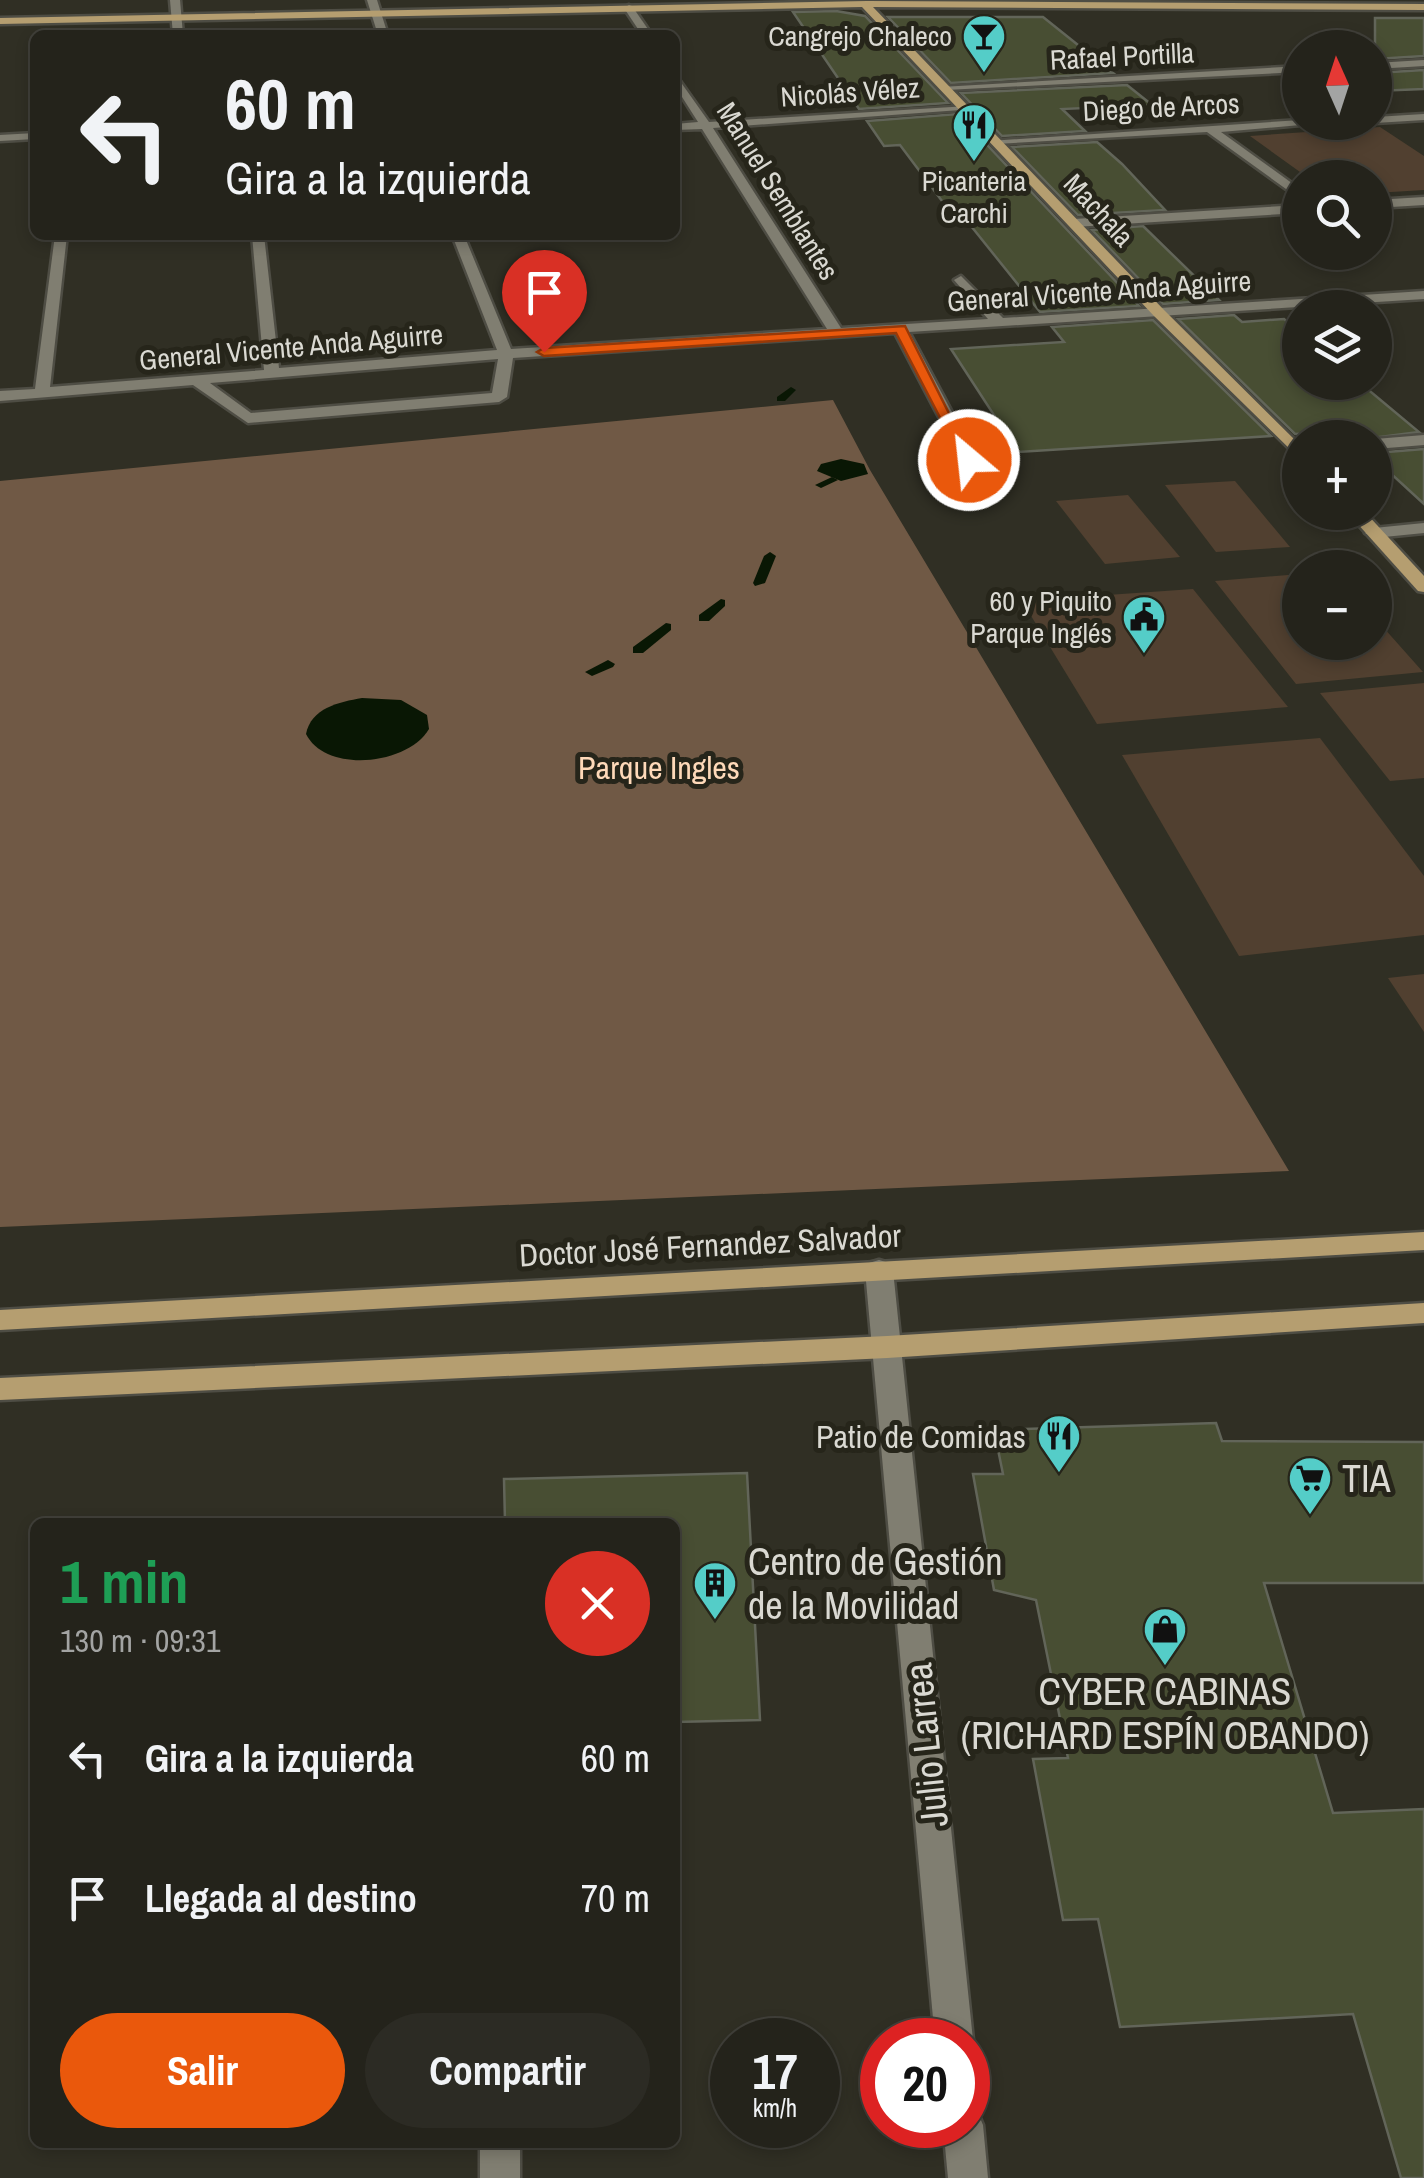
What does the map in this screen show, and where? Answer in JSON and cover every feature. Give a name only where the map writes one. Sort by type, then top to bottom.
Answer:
[{"type":"main road","points":[[0,21],[863,2],[1424,7]]},
{"type":"main road","name":"Machala","points":[[863,2],[1159,314],[1282,435]]},
{"type":"main road","points":[[1371,530],[1424,586]]},
{"type":"main road","name":"Doctor José Fernandez Salvador","points":[[0,1320],[1424,1242]]},
{"type":"main road","points":[[0,1389],[887,1346],[1424,1313]]},
{"type":"street","points":[[175,0],[177,30]]},
{"type":"street","points":[[372,0],[381,30]]},
{"type":"street","points":[[629,8],[644,30]]},
{"type":"street","points":[[1392,65],[1424,63]]},
{"type":"street","name":"Rafael Portilla","points":[[946,87],[1282,70]]},
{"type":"street","points":[[1233,73],[1253,89]]},
{"type":"street","name":"Manuel Semblantes","points":[[680,84],[837,333]]},
{"type":"street","name":"Nicolás Vélez","points":[[680,127],[968,110]]},
{"type":"street","points":[[1392,119],[1424,117]]},
{"type":"street","points":[[1392,120],[1407,130]]},
{"type":"street","name":"Diego de Arcos","points":[[996,141],[1282,125]]},
{"type":"street","points":[[1210,129],[1282,182]]},
{"type":"street","points":[[0,138],[30,136]]},
{"type":"street","points":[[1392,203],[1424,201]]},
{"type":"street","points":[[1074,223],[1282,210]]},
{"type":"street","points":[[42,392],[60,240]]},
{"type":"street","points":[[259,240],[272,374]]},
{"type":"street","points":[[196,380],[248,418],[499,397],[506,354],[460,240]]},
{"type":"street","points":[[961,280],[999,322]]},
{"type":"street","name":"General Vicente Anda Aguirre","points":[[0,396],[506,354],[1424,295]]},
{"type":"street","points":[[900,329],[969,460]]},
{"type":"street","points":[[1392,443],[1424,440]]},
{"type":"street","points":[[1374,533],[1424,528]]},
{"type":"street","name":"Julio Larrea","points":[[879,1270],[952,2018]]},
{"type":"street","points":[[500,2148],[500,2178]]},
{"type":"street","points":[[965,2148],[968,2178]]},
{"type":"shaded area","points":[[1282,134],[1282,140],[1392,140],[1392,135],[1424,156],[1424,190],[1392,192],[1392,160],[1283,160],[1250,136]]},
{"type":"shaded area","points":[[841,459],[864,464],[868,474],[841,481],[817,471],[821,464]]},
{"type":"shaded area","points":[[1235,481],[1290,547],[1216,552],[1165,485]]},
{"type":"shaded area","points":[[1128,495],[1180,557],[1105,564],[1056,501]]},
{"type":"shaded area","points":[[1282,575],[1282,660],[1392,660],[1392,637],[1423,672],[1296,684],[1215,581]]},
{"type":"shaded area","points":[[1193,589],[1288,707],[1097,724],[1022,601]]},
{"type":"shaded area","points":[[1424,683],[1424,778],[1390,781],[1320,693]]},
{"type":"shaded area","points":[[362,698],[401,700],[427,715],[429,729],[404,751],[386,757],[348,759],[316,747],[306,734],[314,718],[335,704]]},
{"type":"shaded area","points":[[1320,738],[1424,876],[1424,935],[1239,956],[1122,755]]},
{"type":"shaded area","points":[[1424,974],[1424,1032],[1388,978]]},
{"type":"green space","name":"Parque Ingles","points":[[833,400],[870,470],[1289,1171],[0,1227],[0,481]]},
{"type":"building","points":[[836,11],[865,16],[948,103],[859,109],[793,12]]},
{"type":"building","points":[[888,17],[1043,17],[1113,73],[951,83]]},
{"type":"building","points":[[1375,18],[1424,18],[1424,56],[1392,58],[1392,30],[1375,30]]},
{"type":"building","points":[[1424,70],[1424,89],[1392,90],[1392,72]]},
{"type":"building","points":[[1127,85],[1152,105],[1062,109],[1085,131],[1002,136],[961,93]]},
{"type":"building","points":[[958,114],[1139,306],[1040,312],[963,216],[954,217],[900,145],[884,146],[867,121]]},
{"type":"building","points":[[1097,142],[1165,210],[1078,215],[1012,147]]},
{"type":"building","points":[[1143,226],[1219,300],[1163,304],[1092,230]]},
{"type":"building","points":[[1234,315],[1242,322],[1282,319],[1282,400],[1381,400],[1419,432],[1392,435],[1392,420],[1282,421],[1178,319]]},
{"type":"building","points":[[1153,320],[1271,436],[1018,452],[951,349],[1064,342],[1052,327]]},
{"type":"building","points":[[1424,449],[1424,504],[1392,475],[1392,452]]},
{"type":"building","points":[[1216,1423],[1222,1441],[1424,1442],[1424,1583],[1264,1583],[1333,1813],[1424,1809],[1424,2178],[1401,2178],[1353,2014],[1120,2027],[1098,1919],[1063,1920],[1033,1759],[1068,1758],[1036,1600],[994,1590],[973,1474],[1003,1474],[994,1430]]},
{"type":"building","name":"Centro de Gestión de la Movilidad","points":[[747,1473],[760,1720],[680,1722],[680,1518],[505,1518],[504,1479]]},
{"type":"waterway","points":[[781,399],[791,390]]},
{"type":"waterway","points":[[821,485],[832,480]]},
{"type":"waterway","points":[[759,583],[770,556]]},
{"type":"waterway","points":[[704,618],[721,603]]},
{"type":"waterway","points":[[638,650],[666,627]]},
{"type":"waterway","points":[[592,672],[608,664]]},
{"type":"place","name":"Cangrejo Chaleco","points":[[984,74]]},
{"type":"place","name":"Picanteria Carchi","points":[[974,163]]},
{"type":"place","name":"60 y Piquito Parque Inglés","points":[[1144,655]]},
{"type":"place","name":"Patio de Comidas","points":[[1059,1474]]},
{"type":"place","name":"TIA","points":[[1310,1516]]},
{"type":"place","name":"Centro de Gestión de la Movilidad","points":[[715,1621]]},
{"type":"place","name":"CYBER CABINAS (RICHARD ESPÍN OBANDO)","points":[[1165,1667]]},
{"type":"route","points":[[544,352],[900,329],[969,460]]}]
